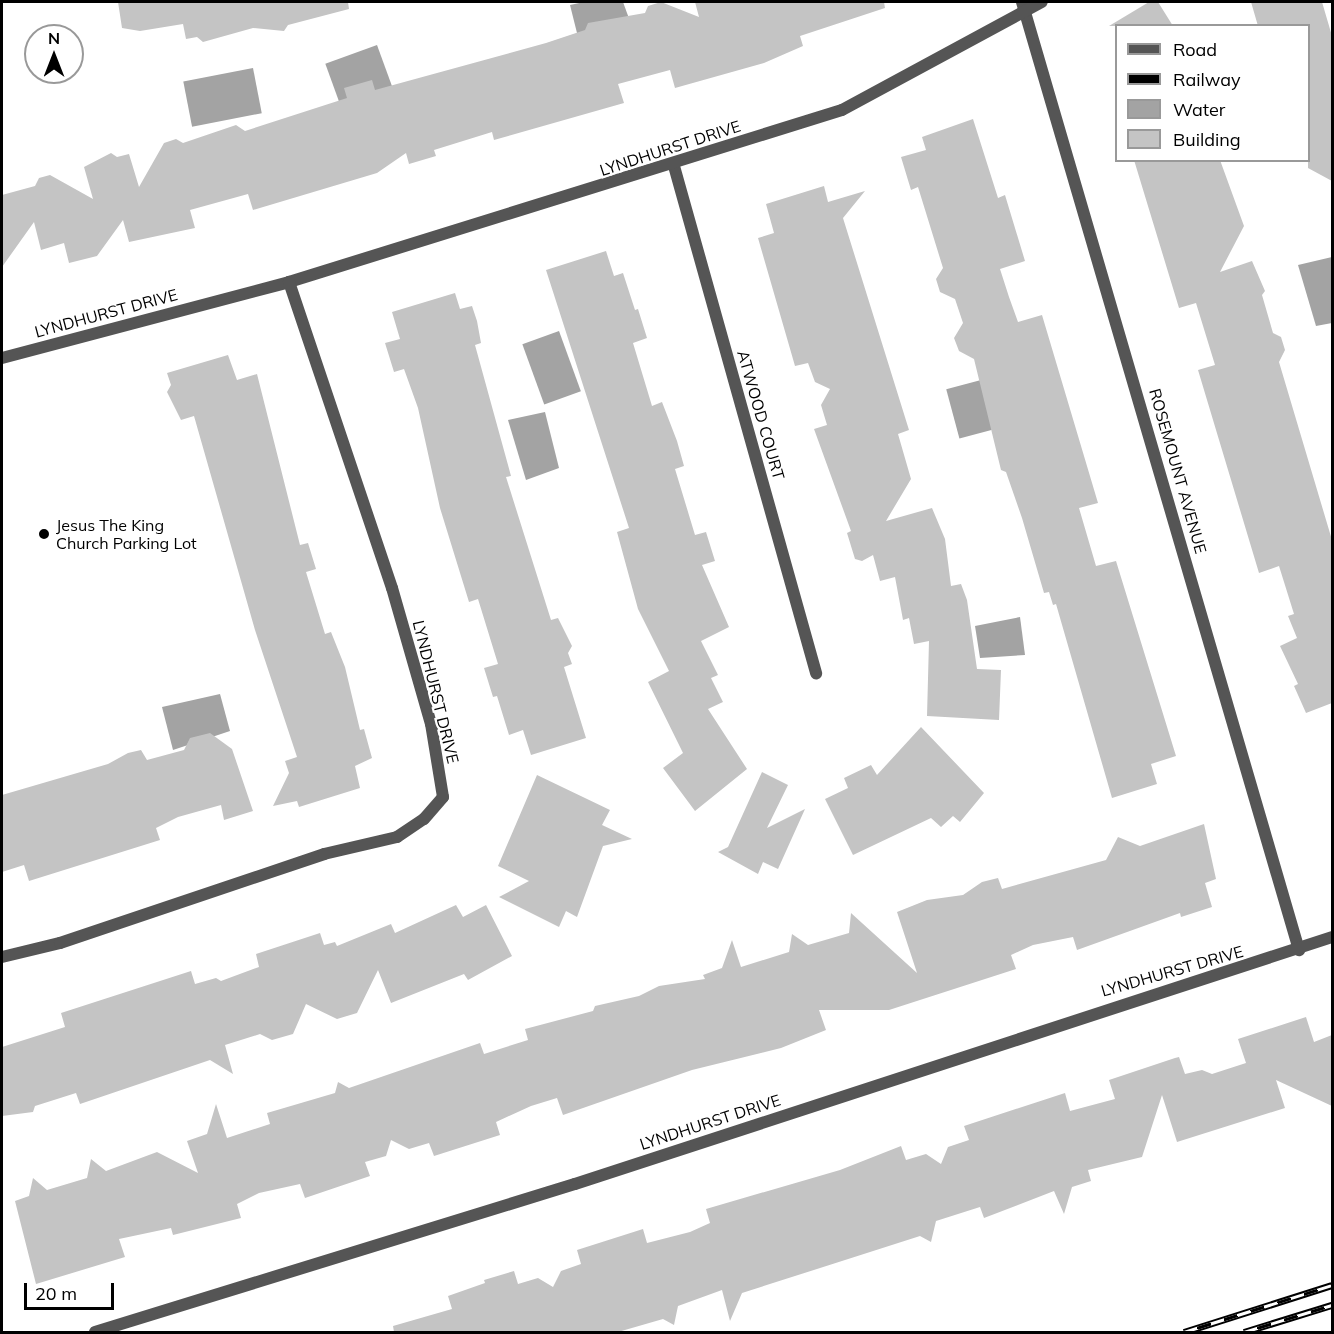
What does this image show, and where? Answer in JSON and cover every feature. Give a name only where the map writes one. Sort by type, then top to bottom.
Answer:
[{"type":"street","name":"LYNDHURST DRIVE","points":[[2,358],[290,282],[674,166],[842,110],[1025,7],[1042,2]]},
{"type":"street","name":"ROSEMOUNT AVENUE","points":[[1025,7],[1299,950]]},
{"type":"street","name":"ATWOOD COURT","points":[[674,166],[816,673]]},
{"type":"street","name":"LYNDHURST DRIVE","points":[[2,957],[60,944],[324,854],[397,837],[424,819],[443,797],[430,724],[392,588],[290,282]]},
{"type":"street","name":"LYNDHURST DRIVE","points":[[95,1332],[575,1184],[1126,1001],[1299,950],[1332,937]]},
{"type":"water","points":[[584,2],[623,2],[631,24],[578,37],[570,5]]},
{"type":"water","points":[[377,45],[393,90],[342,109],[325,64]]},
{"type":"water","points":[[253,68],[262,113],[192,127],[183,82]]},
{"type":"water","points":[[1332,257],[1332,323],[1316,326],[1298,265]]},
{"type":"water","points":[[559,331],[581,391],[544,404],[522,344]]},
{"type":"water","points":[[981,380],[994,429],[959,439],[946,389]]},
{"type":"water","points":[[545,412],[559,468],[526,480],[508,420]]},
{"type":"water","points":[[1020,617],[1025,655],[980,658],[975,626]]},
{"type":"water","points":[[220,694],[230,731],[173,750],[162,707]]},
{"type":"building","points":[[118,2],[348,2],[349,9],[288,25],[284,31],[253,28],[203,42],[197,37],[186,39],[183,24],[140,31],[122,28]]},
{"type":"building","points":[[661,2],[699,17],[695,2],[884,2],[885,8],[800,36],[803,46],[764,63],[675,88],[670,70],[618,84],[624,103],[494,140],[492,132],[434,150],[436,156],[409,164],[406,153],[377,173],[253,210],[248,194],[190,210],[195,228],[129,242],[123,220],[97,256],[69,263],[64,243],[41,250],[34,222],[2,267],[2,195],[35,186],[39,178],[50,175],[93,199],[84,167],[111,153],[117,157],[129,154],[139,187],[164,143],[176,139],[183,143],[236,125],[245,131],[347,98],[344,88],[372,80],[375,90],[546,43],[585,30],[588,23],[645,13],[648,6]]},
{"type":"building","points":[[1149,2],[1158,2],[1172,24],[1115,24],[1115,26],[1109,26]]},
{"type":"building","points":[[1251,2],[1322,2],[1332,36],[1332,181],[1308,168],[1308,162],[1310,162],[1310,24],[1257,24]]},
{"type":"building","points":[[973,119],[998,198],[1005,195],[1025,261],[1000,269],[1018,322],[1042,315],[1098,503],[1079,508],[1096,566],[1116,561],[1176,756],[1151,764],[1157,784],[1112,798],[1056,604],[1053,605],[1049,592],[1044,593],[1006,472],[1001,470],[974,359],[959,351],[954,338],[963,323],[955,299],[940,292],[936,279],[943,268],[918,187],[911,190],[901,157],[926,150],[922,137]]},
{"type":"building","points":[[1135,162],[1221,162],[1244,226],[1220,272],[1252,261],[1265,291],[1262,295],[1273,333],[1281,337],[1285,350],[1279,362],[1332,540],[1332,703],[1306,713],[1294,686],[1298,684],[1280,646],[1297,638],[1288,616],[1294,614],[1279,566],[1259,573],[1198,370],[1215,365],[1196,303],[1179,308]]},
{"type":"building","points":[[824,186],[828,202],[865,191],[843,218],[909,430],[898,434],[911,479],[886,521],[932,508],[945,539],[951,586],[961,584],[967,600],[977,669],[1001,670],[999,720],[927,716],[929,641],[914,644],[909,618],[903,620],[895,577],[880,581],[873,555],[862,561],[855,559],[847,533],[851,531],[814,429],[827,425],[821,405],[830,389],[815,382],[808,363],[795,366],[758,238],[774,233],[766,204]]},
{"type":"building","points":[[606,251],[614,276],[623,273],[635,310],[638,309],[647,338],[633,343],[652,406],[662,402],[677,441],[684,466],[675,469],[695,535],[706,532],[715,561],[702,565],[729,627],[701,641],[718,675],[711,678],[723,702],[708,709],[747,769],[695,811],[663,768],[683,753],[648,682],[669,671],[638,609],[617,532],[629,528],[546,270]]},
{"type":"building","points":[[455,293],[460,309],[472,306],[477,321],[481,343],[475,345],[511,476],[506,477],[551,620],[558,618],[572,646],[568,653],[572,664],[564,667],[586,738],[531,755],[523,730],[509,735],[497,696],[493,697],[484,668],[498,664],[478,599],[469,602],[440,508],[418,408],[404,369],[394,372],[385,343],[400,339],[392,312]]},
{"type":"building","points":[[228,355],[237,380],[257,374],[300,545],[308,543],[316,569],[306,572],[325,634],[331,632],[345,667],[360,730],[364,729],[372,758],[355,766],[360,788],[299,807],[297,801],[273,806],[289,773],[285,761],[297,757],[255,630],[194,416],[181,420],[167,392],[171,385],[167,373]]},
{"type":"building","points":[[921,727],[984,793],[960,822],[953,816],[941,827],[931,818],[853,855],[825,799],[848,788],[844,778],[871,765],[877,775]]},
{"type":"building","points":[[210,733],[232,749],[253,811],[224,820],[221,805],[178,817],[156,828],[160,840],[29,881],[24,865],[2,872],[2,795],[108,764],[128,753],[141,750],[147,760],[184,750],[190,738]]},
{"type":"building","points":[[762,772],[788,785],[767,828],[805,809],[778,869],[763,862],[758,874],[718,852],[728,847]]},
{"type":"building","points":[[537,775],[610,810],[602,825],[632,839],[603,846],[577,917],[566,911],[559,927],[499,897],[529,881],[498,866]]},
{"type":"building","points":[[1204,824],[1216,879],[1205,883],[1212,907],[1181,917],[1180,913],[1077,950],[1073,937],[1033,945],[1011,955],[1016,969],[889,1010],[819,1010],[826,1030],[781,1048],[692,1070],[563,1115],[557,1098],[531,1106],[496,1122],[500,1135],[434,1156],[429,1143],[409,1149],[391,1140],[386,1156],[365,1162],[370,1176],[305,1198],[300,1184],[259,1193],[237,1204],[241,1218],[173,1235],[171,1228],[119,1239],[125,1257],[36,1284],[15,1201],[29,1196],[33,1178],[47,1190],[87,1178],[91,1159],[106,1171],[157,1152],[198,1173],[187,1141],[207,1134],[216,1104],[227,1138],[270,1124],[267,1113],[335,1093],[338,1082],[349,1088],[480,1043],[484,1054],[528,1040],[525,1029],[593,1011],[595,1006],[639,996],[659,986],[705,979],[703,975],[722,968],[732,940],[741,967],[789,952],[792,934],[808,945],[849,933],[851,913],[917,973],[897,912],[927,900],[963,895],[982,882],[998,878],[1002,889],[1106,860],[1118,837],[1140,846]]},
{"type":"building","points":[[456,905],[463,917],[486,905],[512,956],[468,980],[464,974],[391,1003],[378,970],[357,1013],[337,1019],[306,1004],[293,1034],[272,1040],[260,1034],[225,1045],[233,1074],[210,1060],[80,1104],[76,1093],[35,1106],[33,1112],[2,1116],[2,1047],[65,1027],[61,1013],[191,971],[195,984],[216,978],[221,981],[259,967],[256,954],[320,933],[324,945],[335,942],[337,946],[391,924],[395,933]]},
{"type":"building","points":[[1306,1017],[1314,1042],[1332,1035],[1332,1106],[1276,1080],[1285,1108],[1177,1142],[1162,1095],[1142,1157],[1088,1170],[1091,1181],[1072,1187],[1064,1214],[1054,1191],[984,1218],[980,1207],[936,1221],[931,1242],[920,1236],[742,1293],[730,1321],[722,1290],[678,1306],[674,1325],[663,1319],[618,1332],[394,1332],[393,1326],[452,1309],[448,1296],[485,1283],[484,1280],[514,1271],[518,1284],[538,1278],[553,1287],[561,1271],[581,1264],[577,1250],[643,1229],[647,1243],[690,1232],[710,1223],[706,1209],[840,1170],[901,1146],[906,1160],[926,1154],[941,1164],[948,1147],[969,1140],[964,1126],[1065,1093],[1070,1111],[1115,1099],[1109,1080],[1175,1058],[1179,1057],[1185,1074],[1202,1070],[1212,1074],[1246,1063],[1238,1039]]},
{"type":"railway","points":[[1184,1332],[1332,1285]]},
{"type":"railway","points":[[1244,1332],[1332,1305]]},
{"type":"place","name":"Jesus The King Church Parking Lot","points":[[44,534]]}]
